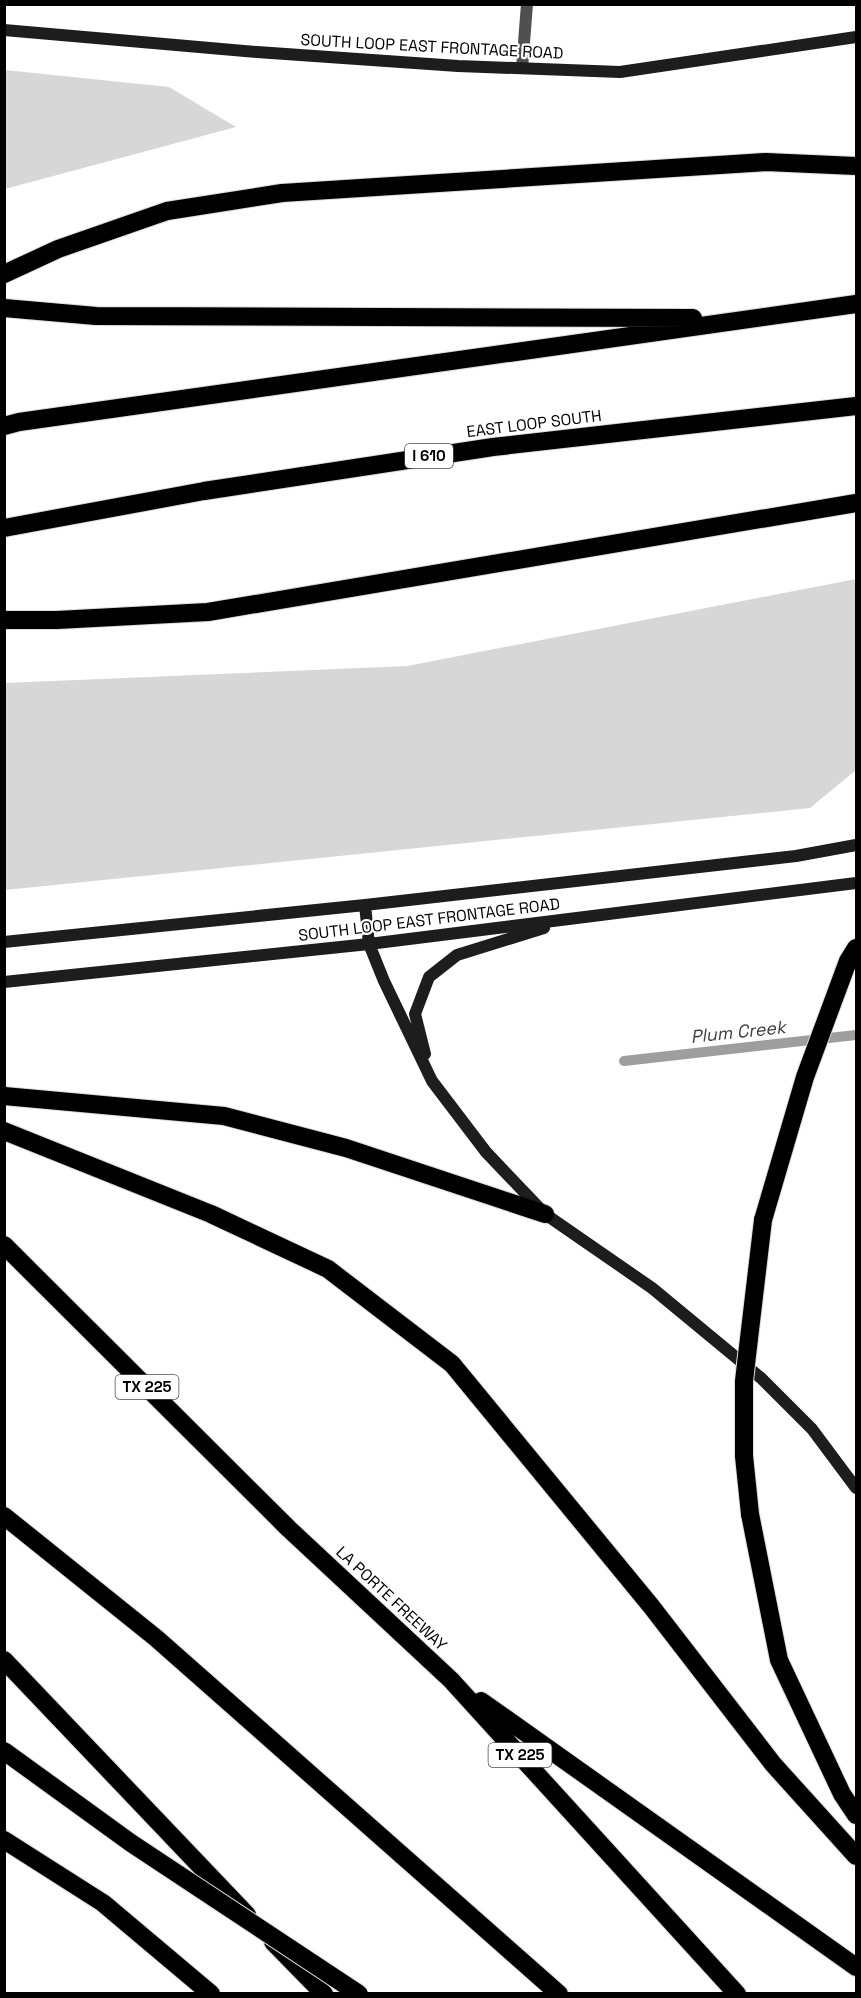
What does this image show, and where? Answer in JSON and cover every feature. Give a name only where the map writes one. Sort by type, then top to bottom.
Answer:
[{"type":"highway","points":[[4,274],[58,249],[167,212],[282,193],[766,162],[856,166]]},
{"type":"highway","points":[[4,426],[54,417],[856,304]]},
{"type":"highway","points":[[4,308],[96,316],[758,318]]},
{"type":"highway","name":"EAST LOOP SOUTH","points":[[4,528],[204,492],[493,447],[856,406]]},
{"type":"highway","points":[[4,620],[57,620],[208,612],[856,503]]},
{"type":"highway","points":[[856,948],[848,962],[804,1077],[763,1220],[744,1381],[744,1456],[750,1514],[779,1660],[842,1794],[856,1815]]},
{"type":"highway","points":[[4,1096],[224,1116],[346,1148],[544,1214]]},
{"type":"highway","points":[[4,1131],[211,1214],[328,1269],[452,1365],[651,1606],[773,1764],[856,1856]]},
{"type":"highway","name":"LA PORTE FREEWAY","points":[[4,1245],[289,1529],[452,1680],[737,1994]]},
{"type":"highway","points":[[4,1516],[156,1638],[560,1994]]},
{"type":"highway","points":[[4,1660],[324,1994]]},
{"type":"highway","points":[[452,1680],[856,1967]]},
{"type":"highway","points":[[4,1751],[131,1843],[359,1994]]},
{"type":"highway","points":[[4,1840],[103,1903],[211,1994]]},
{"type":"main road","name":"SOUTH LOOP EAST FRONTAGE ROAD","points":[[4,30],[458,66],[620,72],[856,37]]},
{"type":"main road","name":"SOUTH LOOP EAST FRONTAGE ROAD","points":[[4,942],[365,905],[796,856],[856,845]]},
{"type":"main road","name":"SOUTH LOOP EAST FRONTAGE ROAD","points":[[4,982],[369,944],[856,883]]},
{"type":"main road","points":[[365,905],[369,944],[384,981],[432,1081],[486,1152],[544,1214],[652,1288],[761,1378],[812,1429],[856,1488]]},
{"type":"main road","points":[[432,1081],[414,1014],[429,977],[457,955],[572,919]]},
{"type":"lane","points":[[522,68],[527,4]]},
{"type":"shaded area","points":[[5,70],[169,87],[236,127],[5,189]]},
{"type":"shaded area","points":[[856,579],[856,770],[810,808],[5,890],[5,683],[407,666]]},
{"type":"waterway","name":"Plum Creek","points":[[624,1061],[856,1035]]}]
